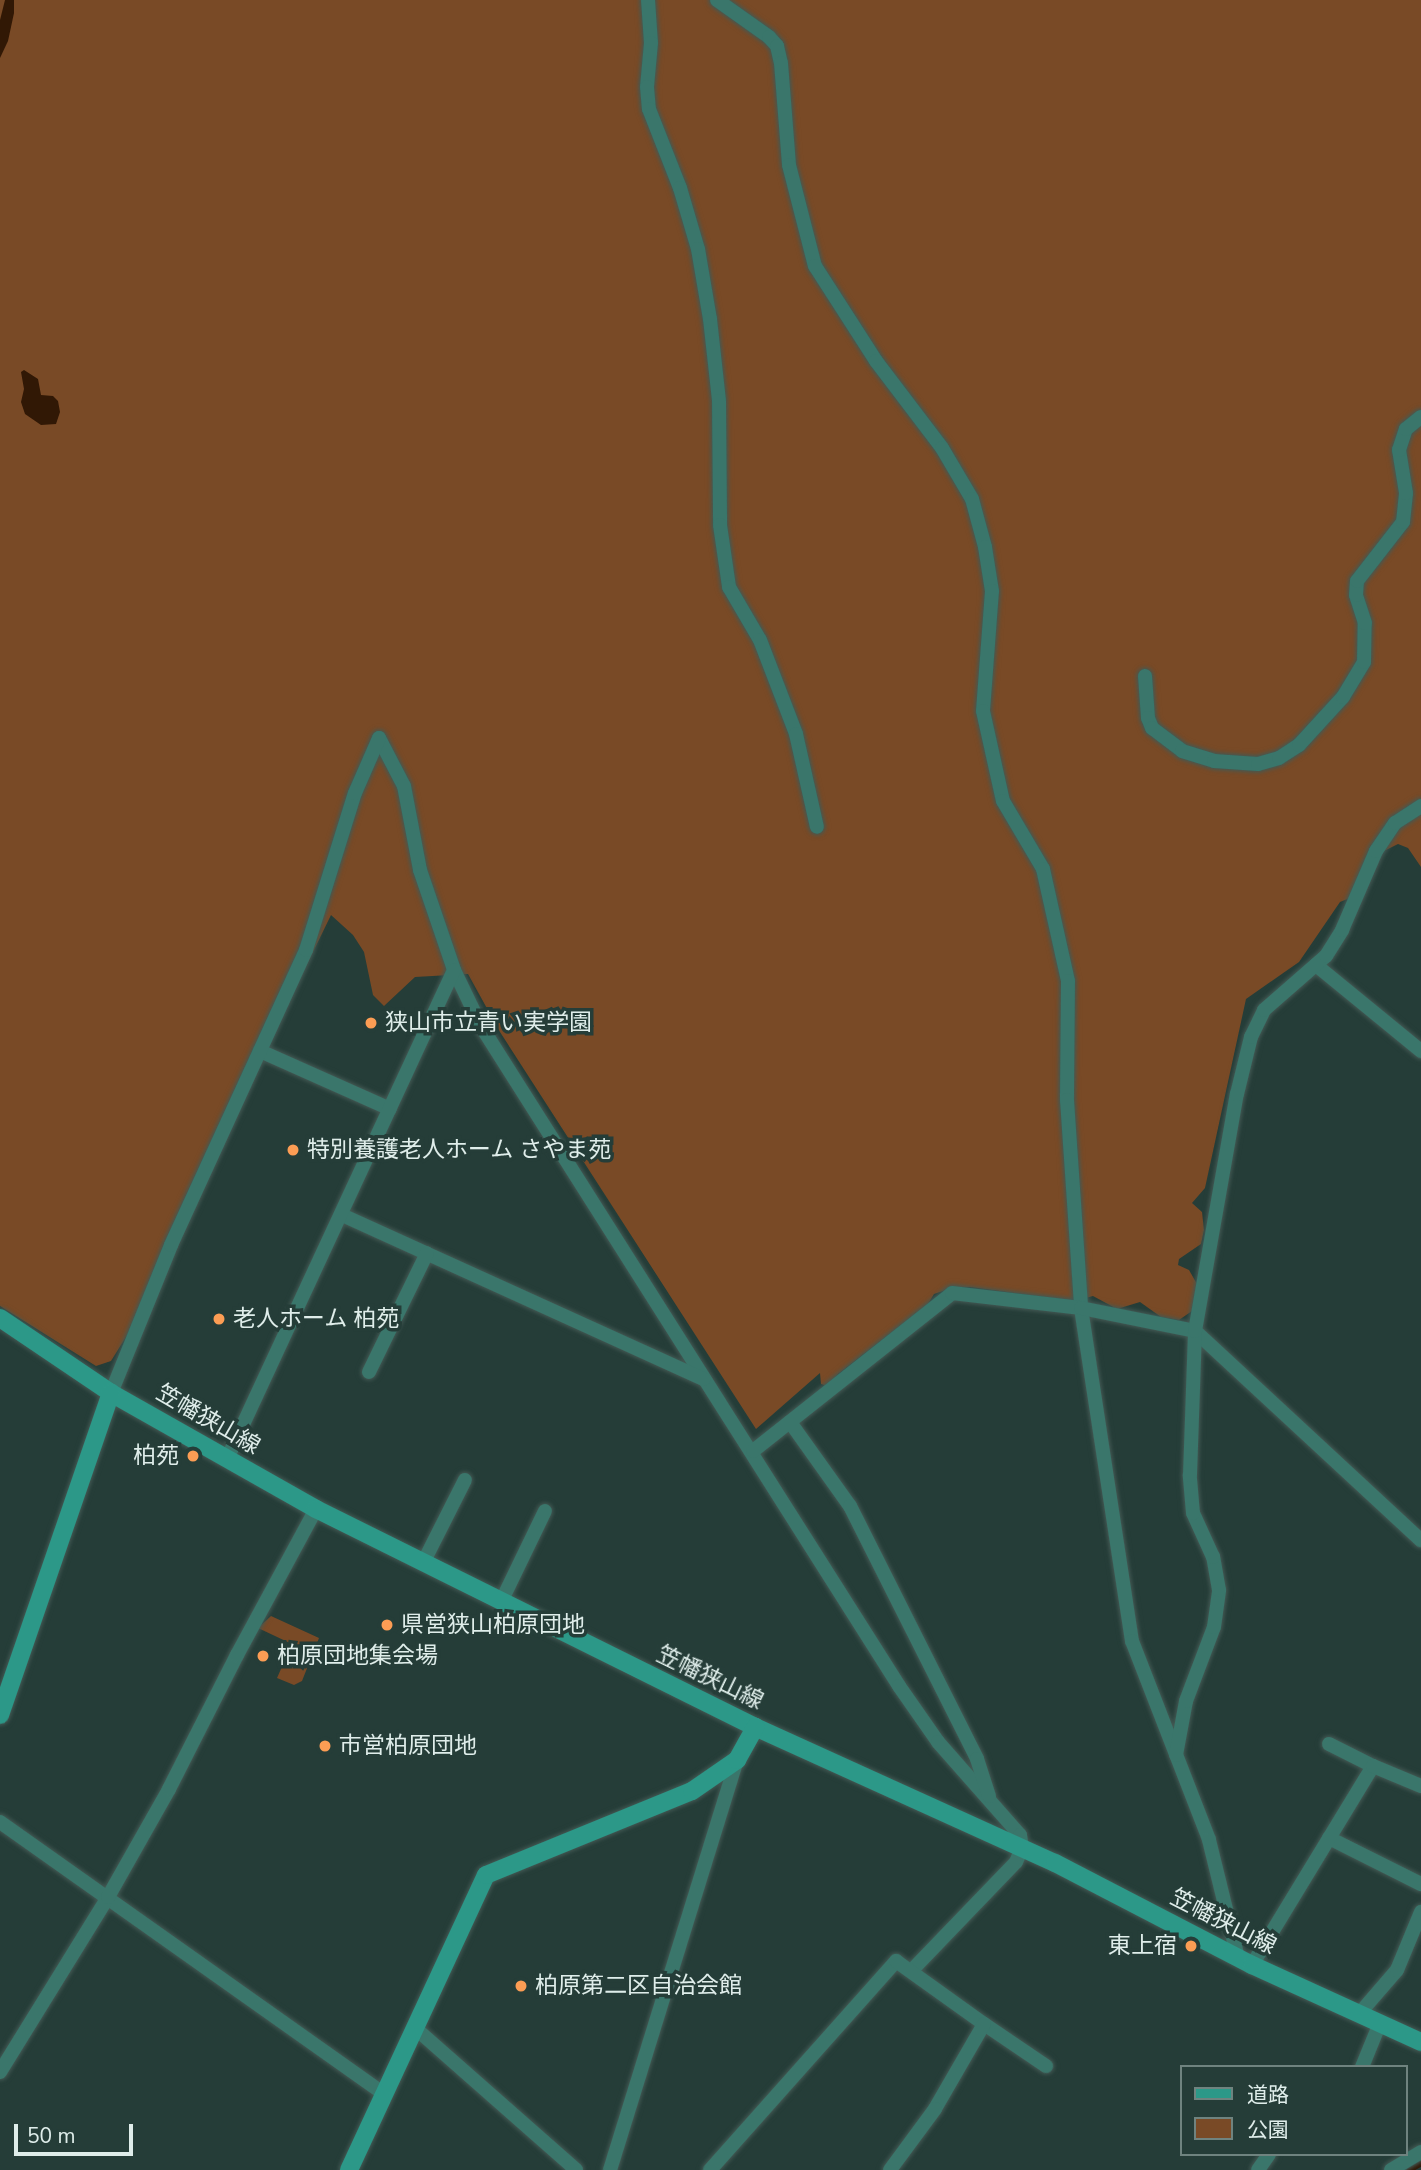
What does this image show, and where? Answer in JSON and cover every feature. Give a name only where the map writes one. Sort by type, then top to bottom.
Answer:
[{"type":"main road","name":"笠幡狭山線","points":[[0,1318],[111,1393],[316,1509],[754,1727],[1022,1848],[1245,1961],[1421,2042]]},
{"type":"main road","points":[[0,1715],[111,1393]]},
{"type":"main road","points":[[349,2170],[486,1875],[692,1791],[737,1760],[754,1727]]},
{"type":"street","points":[[648,0],[651,43],[646,87],[649,109],[680,188],[694,237],[710,318],[719,401],[720,525],[729,587],[760,640],[796,734],[817,827]]},
{"type":"street","points":[[717,0],[769,37],[777,46],[781,63],[789,165],[815,266],[876,361],[942,448],[972,499],[992,591],[983,711],[1003,801],[1043,869],[1068,981],[1067,1100],[1081,1307],[1132,1641],[1209,1840],[1245,1961]]},
{"type":"street","points":[[1146,676],[1148,718],[1152,728],[1182,751],[1213,761],[1258,764],[1279,758],[1299,746],[1343,697],[1364,662],[1365,623],[1356,596],[1357,581],[1403,522],[1406,493],[1399,450],[1406,429],[1421,417]]},
{"type":"street","points":[[111,1393],[171,1245],[306,950],[355,793],[379,738],[404,786],[420,870],[454,970],[481,1026],[907,1697],[938,1742],[1012,1822],[1022,1848],[1016,1862],[911,1971]]},
{"type":"street","points":[[1176,1755],[1186,1701],[1214,1627],[1219,1590],[1213,1557],[1193,1513],[1190,1475],[1195,1331],[1237,1094],[1251,1037],[1264,1010],[1316,965],[1342,930],[1376,852],[1395,823],[1421,806]]},
{"type":"street","points":[[1316,965],[1421,1051]]},
{"type":"street","points":[[227,1459],[454,970]]},
{"type":"street","points":[[260,1051],[390,1109]]},
{"type":"street","points":[[342,1215],[705,1380]]},
{"type":"street","points":[[369,1372],[427,1253]]},
{"type":"street","points":[[753,1451],[952,1293],[1081,1307],[1195,1331],[1420,1539]]},
{"type":"street","points":[[790,1422],[850,1506],[977,1759],[990,1800]]},
{"type":"street","points":[[423,1563],[465,1480]]},
{"type":"street","points":[[0,2072],[107,1897],[169,1789],[316,1509]]},
{"type":"street","points":[[501,1602],[545,1511]]},
{"type":"street","points":[[1329,1744],[1421,1786]]},
{"type":"street","points":[[610,2170],[737,1760]]},
{"type":"street","points":[[1245,1961],[1329,1838],[1373,1766]]},
{"type":"street","points":[[0,1822],[386,2095]]},
{"type":"street","points":[[1329,1838],[1421,1884]]},
{"type":"street","points":[[1359,2014],[1397,1970],[1421,1912]]},
{"type":"street","points":[[710,2170],[896,1961],[1046,2066]]},
{"type":"street","points":[[1363,2065],[1380,2023]]},
{"type":"street","points":[[890,2170],[935,2109],[984,2024]]},
{"type":"street","points":[[414,2027],[576,2170]]},
{"type":"street","points":[[1391,2170],[1421,2152]]},
{"type":"green space","points":[[0,0],[1421,0],[1421,867],[1408,848],[1398,844],[1370,858],[1350,898],[1340,902],[1299,962],[1246,999],[1205,1188],[1192,1203],[1202,1212],[1204,1230],[1201,1244],[1179,1259],[1178,1265],[1189,1270],[1197,1284],[1192,1311],[1179,1320],[1161,1317],[1140,1302],[1117,1309],[1093,1296],[1075,1301],[970,1287],[952,1288],[934,1294],[928,1304],[838,1374],[827,1386],[821,1384],[820,1373],[756,1429],[500,1032],[468,974],[415,977],[384,1006],[373,995],[364,952],[353,935],[331,915],[126,1337],[111,1361],[96,1366],[0,1306]]},
{"type":"green space","points":[[271,1616],[319,1638],[302,1681],[294,1685],[277,1678],[292,1644],[258,1628]]},
{"type":"shaded area","points":[[5,0],[14,0],[14,13],[8,41],[0,58],[0,20]]},
{"type":"shaded area","points":[[24,370],[38,379],[41,395],[53,396],[58,401],[60,412],[56,424],[41,425],[25,414],[21,402],[24,389],[21,372]]},
{"type":"waterway","points":[[1409,2170],[1421,2163]]},
{"type":"place","name":"狭山市立青い実学園","points":[[371,1023]]},
{"type":"place","name":"特別養護老人ホーム さやま苑","points":[[293,1150]]},
{"type":"place","name":"老人ホーム 柏苑","points":[[219,1319]]},
{"type":"place","name":"柏苑","points":[[193,1456]]},
{"type":"place","name":"県営狭山柏原団地","points":[[387,1625]]},
{"type":"place","name":"柏原団地集会場","points":[[263,1656]]},
{"type":"place","name":"市営柏原団地","points":[[325,1746]]},
{"type":"place","name":"東上宿","points":[[1191,1946]]},
{"type":"place","name":"柏原第二区自治会館","points":[[521,1986]]}]
